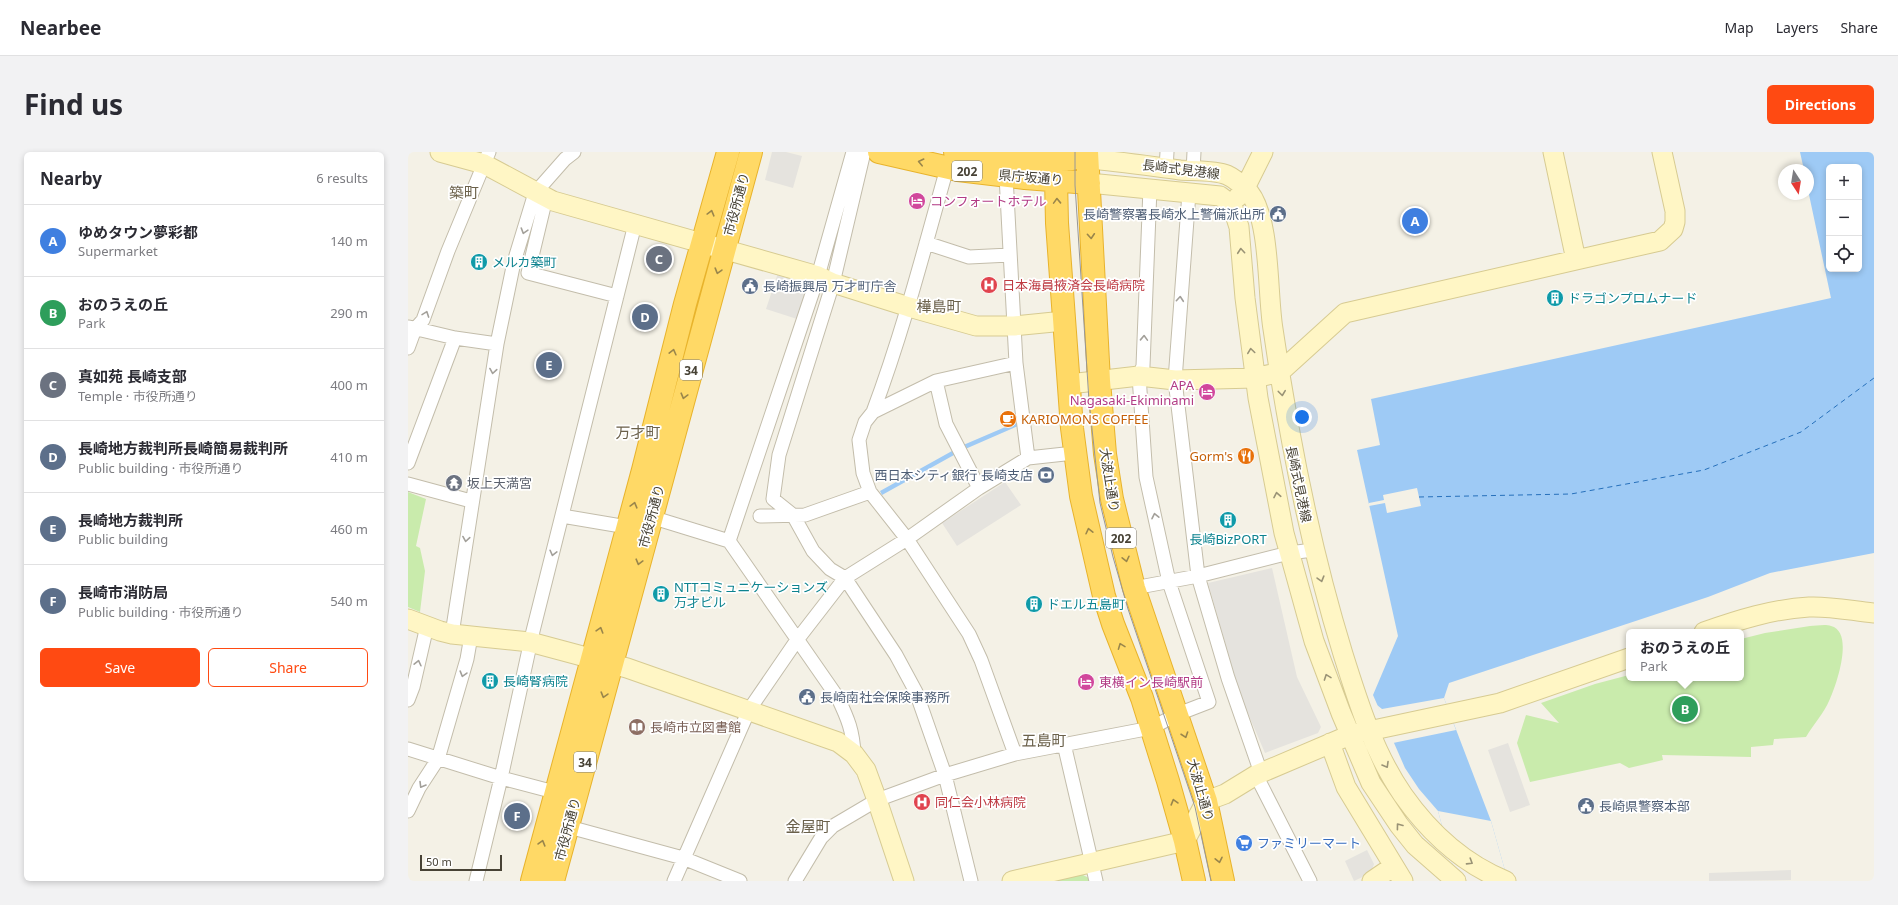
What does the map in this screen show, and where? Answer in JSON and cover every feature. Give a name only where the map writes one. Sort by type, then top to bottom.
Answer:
[{"type":"highway","name":"市役所通り","points":[[532,881],[566,795],[612,664],[702,244],[728,152]]},
{"type":"highway","name":"市役所通り","points":[[553,881],[569,827],[566,795],[592,658],[642,526],[724,249],[750,152]]},
{"type":"highway","name":"県庁坂通り","points":[[879,152],[957,156],[1057,164],[1089,183]]},
{"type":"highway","name":"県庁坂通り","points":[[957,156],[1006,176],[1087,156]]},
{"type":"highway","name":"大波止通り","points":[[1087,156],[1099,381],[1105,454],[1112,499],[1134,588],[1178,714],[1206,801],[1223,881]]},
{"type":"highway","name":"202","points":[[1057,164],[1064,321],[1074,453],[1081,496],[1104,596],[1151,728],[1185,841],[1194,881]]},
{"type":"street","points":[[440,152],[486,158],[540,196],[702,244],[724,249],[909,307],[976,326],[1014,326],[1064,321]]},
{"type":"street","points":[[452,634],[471,501],[497,344],[514,262],[540,196],[565,159],[574,152]]},
{"type":"street","points":[[729,542],[826,280],[853,152]]},
{"type":"street","points":[[864,152],[826,280],[779,455],[773,499],[793,515],[813,551],[830,569],[845,578],[896,655],[916,692],[945,775],[971,881]]},
{"type":"street","points":[[1193,171],[1194,152]]},
{"type":"street","points":[[1232,205],[1245,188],[1263,152]]},
{"type":"street","points":[[1553,152],[1576,260]]},
{"type":"street","points":[[1069,384],[1139,376],[1175,380],[1255,378],[1280,372],[1345,313],[1660,241],[1673,229],[1675,222],[1675,211],[1662,152]]},
{"type":"street","points":[[957,156],[926,243],[909,307],[893,358],[873,412],[865,422],[860,440],[863,473],[870,492],[907,539],[969,634],[982,660],[1015,754]]},
{"type":"street","name":"長崎式見港線","points":[[1087,156],[1166,160],[1193,171],[1226,174],[1245,188],[1256,205],[1263,223],[1272,327],[1289,435],[1313,550],[1345,660],[1377,728],[1378,752],[1402,794],[1422,819],[1449,847],[1463,857],[1506,881]]},
{"type":"street","points":[[408,348],[412,328],[424,320],[448,251],[486,158]]},
{"type":"street","points":[[1006,176],[1016,363],[1028,458]]},
{"type":"street","name":"長崎式見港線","points":[[1089,183],[1220,196],[1232,205],[1239,227],[1245,298],[1258,398],[1289,553],[1314,640],[1350,735],[1371,783],[1399,825],[1418,849],[1456,881]]},
{"type":"street","points":[[795,881],[821,838],[833,826],[878,800],[945,775],[1015,754],[1151,728],[1178,714],[1210,702],[1169,582],[1146,477],[1139,376],[1143,366],[1150,188]]},
{"type":"street","points":[[1189,193],[1175,380],[1198,576],[1228,678],[1259,774],[1310,881]]},
{"type":"street","points":[[540,196],[528,273],[617,296]]},
{"type":"street","points":[[476,881],[501,778],[530,642],[635,224]]},
{"type":"street","points":[[926,243],[969,257],[1010,255]]},
{"type":"street","points":[[412,328],[455,338],[497,344]]},
{"type":"street","points":[[408,463],[455,338]]},
{"type":"street","points":[[873,412],[936,381],[1016,363]]},
{"type":"street","points":[[936,381],[946,424],[979,488]]},
{"type":"street","points":[[674,881],[749,710],[797,640],[845,578],[907,539],[979,488],[1028,458],[1074,453]]},
{"type":"street","points":[[408,484],[471,501]]},
{"type":"street","points":[[760,516],[805,515],[870,492]]},
{"type":"street","points":[[562,516],[642,526],[729,542],[838,698],[851,724],[854,738],[854,754]]},
{"type":"street","points":[[1134,588],[1198,576],[1289,553],[1313,550]]},
{"type":"street","points":[[1712,629],[1743,618],[1778,611],[1810,607],[1874,613]]},
{"type":"street","points":[[408,619],[452,634],[530,642],[592,658],[749,710],[838,742],[854,754],[866,770],[878,800],[900,880]]},
{"type":"street","points":[[408,700],[413,687],[427,626]]},
{"type":"street","points":[[408,811],[419,788],[438,759],[467,659],[471,636]]},
{"type":"street","points":[[1012,881],[1185,841],[1206,801],[1225,794],[1259,774],[1350,735],[1377,728],[1500,703],[1626,659]]},
{"type":"street","points":[[1330,743],[1346,787],[1398,874],[1372,881]]},
{"type":"street","points":[[1064,744],[1096,881]]},
{"type":"street","points":[[408,749],[501,778],[566,795]]},
{"type":"street","points":[[569,827],[683,858],[740,881]]},
{"type":"green space","points":[[710,265],[696,327],[691,330],[688,327],[704,266]]},
{"type":"green space","points":[[408,492],[426,499],[416,546],[420,548],[425,571],[420,612],[408,607]]},
{"type":"green space","points":[[1829,625],[1838,630],[1842,638],[1842,660],[1836,684],[1827,706],[1806,737],[1774,739],[1773,745],[1751,747],[1751,757],[1662,755],[1663,760],[1629,768],[1620,763],[1530,782],[1517,743],[1526,715],[1559,723],[1541,703],[1595,684],[1626,676],[1626,681],[1744,681],[1744,638],[1765,633],[1810,626]]},
{"type":"green space","points":[[1081,874],[1089,878],[1090,881],[1049,881]]},
{"type":"shaded area","points":[[772,152],[786,152],[802,156],[793,188],[765,180]]},
{"type":"shaded area","points":[[778,273],[808,282],[797,319],[766,309]]},
{"type":"shaded area","points":[[1005,482],[1021,505],[957,546],[942,523]]},
{"type":"shaded area","points":[[1272,568],[1297,677],[1321,727],[1318,733],[1265,753],[1240,695],[1208,583]]},
{"type":"shaded area","points":[[1508,743],[1530,805],[1510,812],[1488,750]]},
{"type":"shaded area","points":[[1367,850],[1374,864],[1371,873],[1354,881],[1345,861]]},
{"type":"shaded area","points":[[1791,870],[1791,880],[1709,881],[1709,873]]},
{"type":"water","points":[[1800,152],[1874,152],[1874,553],[1770,573],[1708,597],[1449,683],[1444,698],[1491,821],[1508,881],[1457,881],[1438,811],[1419,789],[1405,768],[1373,695],[1398,636],[1357,450],[1380,445],[1371,399],[1831,298],[1810,200],[1814,200],[1814,164],[1803,164]]},
{"type":"water","points":[[1017,422],[1018,426],[963,450],[882,495],[880,491],[961,446]]},
{"type":"pier","points":[[1417,488],[1421,506],[1387,513],[1385,503],[1369,506],[1369,503],[1384,500],[1383,495]]},
{"type":"pier","points":[[1444,698],[1456,730],[1393,743],[1377,705],[1382,709]]},
{"type":"pier","points":[[1438,811],[1491,821],[1508,881],[1457,881]]},
{"type":"ferry route","points":[[1419,497],[1571,494],[1704,470],[1801,432],[1874,378]]},
{"type":"tram line","points":[[1075,152],[1075,185],[1089,401],[1100,503],[1113,557],[1128,609],[1195,807],[1211,881]]},
{"type":"place","name":"コンフォートホテル","points":[[917,201]]},
{"type":"place","name":"長崎警察署長崎水上警備派出所","points":[[1278,214]]},
{"type":"place","name":"ゆめタウン夢彩都","points":[[1415,221]]},
{"type":"place","name":"真如苑 長崎支部","points":[[659,259]]},
{"type":"place","name":"メルカ築町","points":[[479,262]]},
{"type":"place","name":"日本海員掖済会長崎病院","points":[[989,285]]},
{"type":"place","name":"長崎振興局 万才町庁舎","points":[[750,286]]},
{"type":"place","name":"ドラゴンプロムナード","points":[[1555,298]]},
{"type":"place","name":"長崎地方裁判所長崎簡易裁判所","points":[[645,317]]},
{"type":"place","name":"長崎地方裁判所","points":[[549,365]]},
{"type":"place","name":"APA Nagasaki-Ekiminami","points":[[1207,392]]},
{"type":"place","name":"KARIOMONS COFFEE","points":[[1008,419]]},
{"type":"place","name":"Gorm's","points":[[1246,456]]},
{"type":"place","name":"西日本シティ銀行 長崎支店","points":[[1046,475]]},
{"type":"place","name":"坂上天満宮","points":[[454,483]]},
{"type":"place","name":"長崎BizPORT","points":[[1228,520]]},
{"type":"place","name":"NTTコミュニケーションズ 万才ビル","points":[[661,594]]},
{"type":"place","name":"ドエル五島町","points":[[1034,604]]},
{"type":"place","name":"長崎腎病院","points":[[490,681]]},
{"type":"place","name":"東横イン長崎駅前","points":[[1086,682]]},
{"type":"place","name":"長崎南社会保険事務所","points":[[807,697]]},
{"type":"place","name":"おのうえの丘","points":[[1685,709]]},
{"type":"place","name":"長崎市立図書館","points":[[637,727]]},
{"type":"place","name":"同仁会小林病院","points":[[922,802]]},
{"type":"place","name":"長崎県警察本部","points":[[1586,806]]},
{"type":"place","name":"長崎市消防局","points":[[517,816]]},
{"type":"place","name":"ファミリーマート","points":[[1244,843]]},
{"type":"district","name":"築町","points":[[464,192]]},
{"type":"district","name":"樺島町","points":[[939,306]]},
{"type":"district","name":"万才町","points":[[638,432]]},
{"type":"district","name":"五島町","points":[[1044,740]]},
{"type":"district","name":"金屋町","points":[[808,826]]}]
